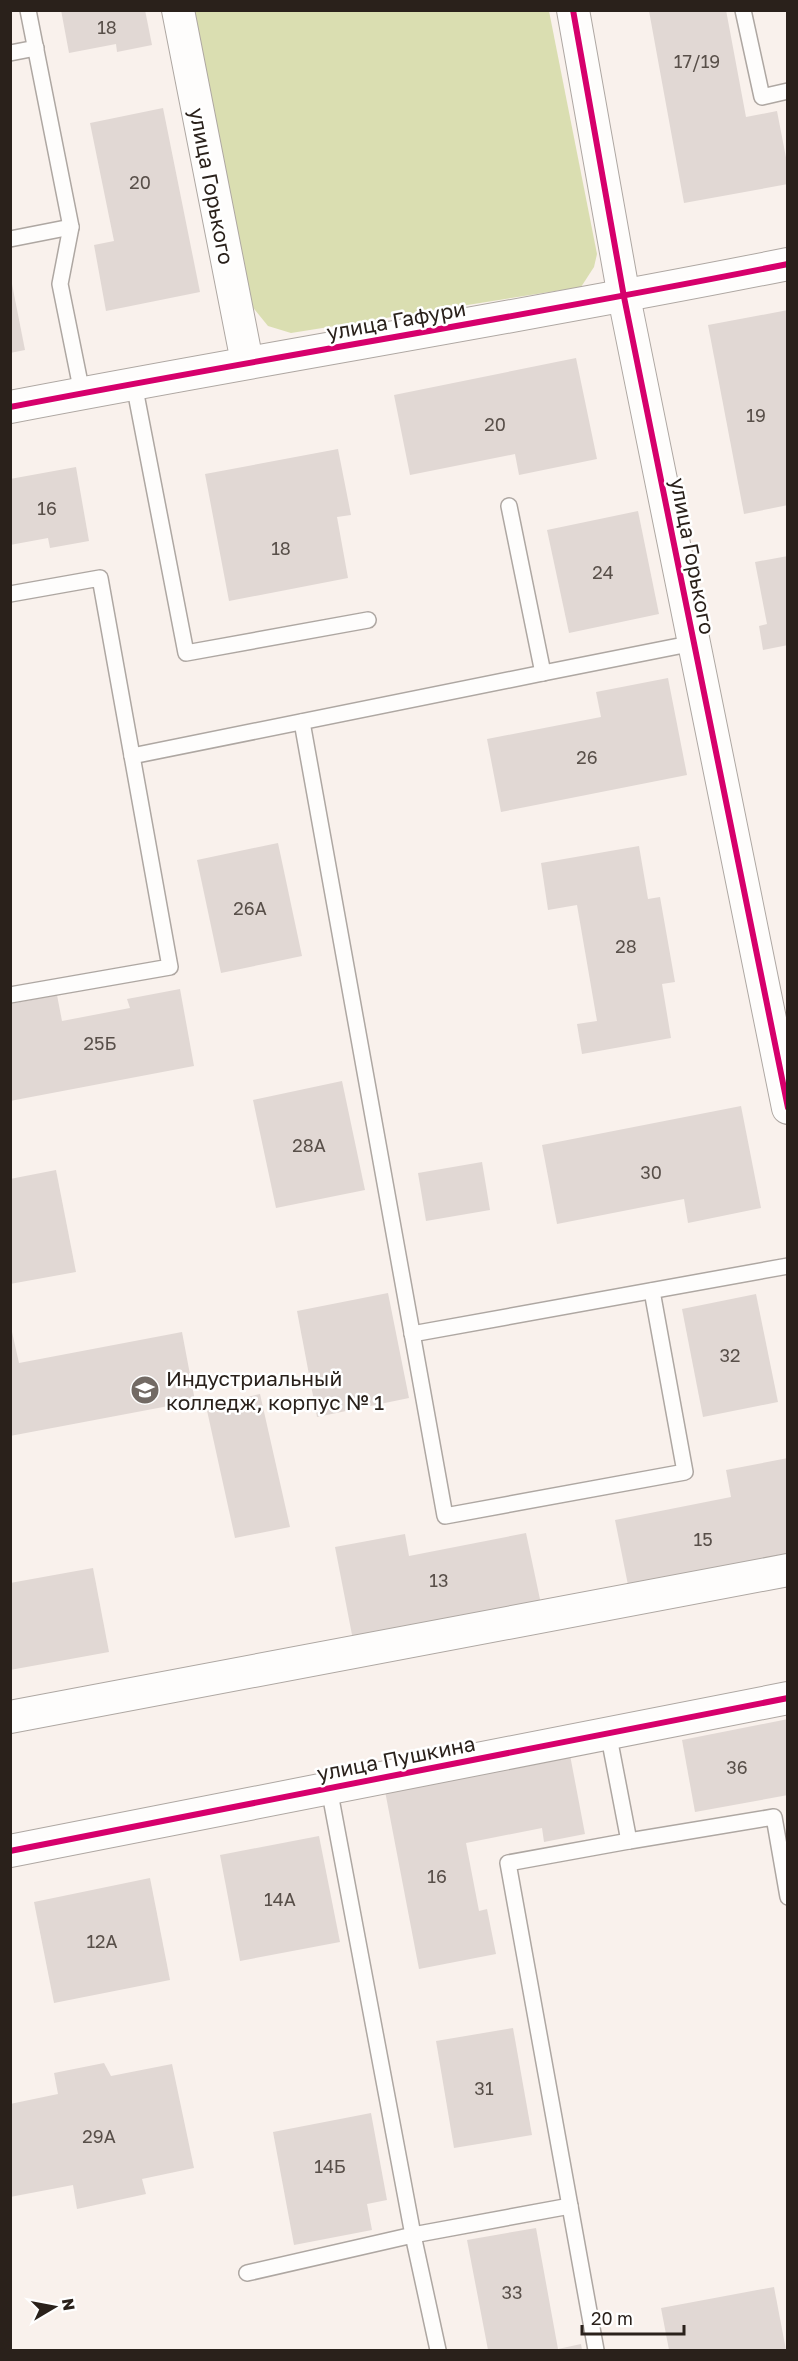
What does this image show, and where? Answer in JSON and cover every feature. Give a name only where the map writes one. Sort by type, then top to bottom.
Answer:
[{"type":"street","name":"улица Горького","points":[[178,10],[247,362]]},
{"type":"street","name":"улица Горького","points":[[573,10],[624,297],[788,1108]]},
{"type":"street","name":"улица Гафури","points":[[10,407],[247,362],[624,297],[788,264]]},
{"type":"street","points":[[10,1717],[788,1570]]},
{"type":"street","name":"улица Пушкина","points":[[10,1851],[788,1698]]},
{"type":"lane","points":[[28,10],[71,227],[60,284],[82,393]]},
{"type":"lane","points":[[743,10],[762,97],[788,92]]},
{"type":"lane","points":[[10,52],[36,48]]},
{"type":"lane","points":[[10,239],[71,227]]},
{"type":"lane","points":[[134,384],[186,653],[368,621]]},
{"type":"lane","points":[[509,506],[543,673]]},
{"type":"lane","points":[[10,594],[100,578],[170,967],[10,995]]},
{"type":"lane","points":[[132,756],[694,643]]},
{"type":"lane","points":[[302,722],[445,1516],[685,1472],[652,1291]]},
{"type":"lane","points":[[412,1334],[788,1266]]},
{"type":"lane","points":[[608,1732],[629,1841]]},
{"type":"lane","points":[[329,1788],[413,2235],[438,2350]]},
{"type":"lane","points":[[596,2350],[508,1863],[774,1816],[788,1897]]},
{"type":"lane","points":[[246,2273],[413,2235],[570,2206]]},
{"type":"green space","points":[[192,11],[549,11],[597,254],[594,267],[581,287],[291,333],[268,326],[251,305]]},
{"type":"building","points":[[61,10],[145,10],[152,45],[117,52],[116,44],[69,53]]},
{"type":"building","points":[[726,10],[746,117],[777,111],[788,168],[788,184],[684,203],[649,11]]},
{"type":"building","points":[[163,108],[200,292],[106,311],[94,245],[114,241],[90,123]]},
{"type":"building","points":[[10,274],[25,350],[10,353]]},
{"type":"building","points":[[788,310],[788,505],[744,514],[708,325]]},
{"type":"building","points":[[576,358],[597,459],[519,475],[515,454],[410,475],[394,395]]},
{"type":"building","points":[[338,449],[351,515],[337,517],[348,578],[229,601],[205,474]]},
{"type":"building","points":[[76,467],[89,541],[50,548],[48,538],[10,545],[10,479]]},
{"type":"building","points":[[638,511],[659,614],[569,633],[547,530]]},
{"type":"building","points":[[788,556],[788,645],[763,650],[759,626],[767,624],[755,562]]},
{"type":"building","points":[[668,678],[687,775],[501,812],[487,739],[601,717],[596,692]]},
{"type":"building","points":[[278,843],[302,956],[221,973],[197,860]]},
{"type":"building","points":[[639,846],[648,899],[660,897],[675,982],[662,984],[671,1038],[582,1054],[577,1024],[597,1021],[577,905],[548,910],[541,863]]},
{"type":"building","points":[[180,989],[194,1066],[10,1101],[10,1004],[57,995],[62,1021],[130,1008],[127,999]]},
{"type":"building","points":[[342,1081],[365,1190],[276,1208],[253,1100]]},
{"type":"building","points":[[741,1106],[761,1208],[688,1223],[684,1199],[557,1224],[542,1145]]},
{"type":"building","points":[[482,1162],[490,1210],[426,1221],[418,1173]]},
{"type":"building","points":[[56,1170],[76,1272],[10,1284],[10,1179]]},
{"type":"building","points":[[388,1293],[409,1398],[317,1417],[297,1311]]},
{"type":"building","points":[[756,1294],[778,1402],[703,1417],[682,1309]]},
{"type":"building","points":[[10,1323],[19,1363],[182,1332],[195,1401],[10,1436]]},
{"type":"building","points":[[260,1394],[290,1527],[235,1538],[206,1406]]},
{"type":"building","points":[[788,1458],[788,1559],[629,1590],[615,1520],[731,1497],[726,1470]]},
{"type":"building","points":[[526,1533],[541,1604],[353,1640],[335,1547],[405,1534],[409,1556]]},
{"type":"building","points":[[93,1568],[109,1652],[10,1670],[10,1583]]},
{"type":"building","points":[[788,1719],[788,1795],[695,1812],[682,1740]]},
{"type":"building","points":[[570,1755],[585,1834],[544,1842],[542,1828],[466,1843],[479,1911],[487,1909],[496,1954],[419,1969],[385,1791]]},
{"type":"building","points":[[319,1836],[340,1942],[240,1961],[220,1855]]},
{"type":"building","points":[[150,1878],[170,1980],[54,2003],[34,1902]]},
{"type":"building","points":[[513,2028],[532,2135],[454,2148],[436,2041]]},
{"type":"building","points":[[104,2063],[111,2076],[172,2064],[194,2168],[142,2179],[146,2194],[77,2209],[73,2185],[10,2197],[10,2104],[58,2094],[54,2073]]},
{"type":"building","points":[[371,2113],[387,2200],[367,2204],[372,2230],[294,2245],[273,2132]]},
{"type":"building","points":[[536,2228],[558,2349],[581,2344],[582,2350],[488,2350],[467,2240]]},
{"type":"building","points":[[774,2287],[786,2350],[669,2350],[661,2308]]},
{"type":"cycle path","points":[[573,10],[624,297],[788,1108]]},
{"type":"cycle path","points":[[10,407],[788,264]]},
{"type":"cycle path","points":[[10,1851],[788,1698]]},
{"type":"place","name":"Индустриальный колледж, корпус № 1","points":[[145,1390]]}]
